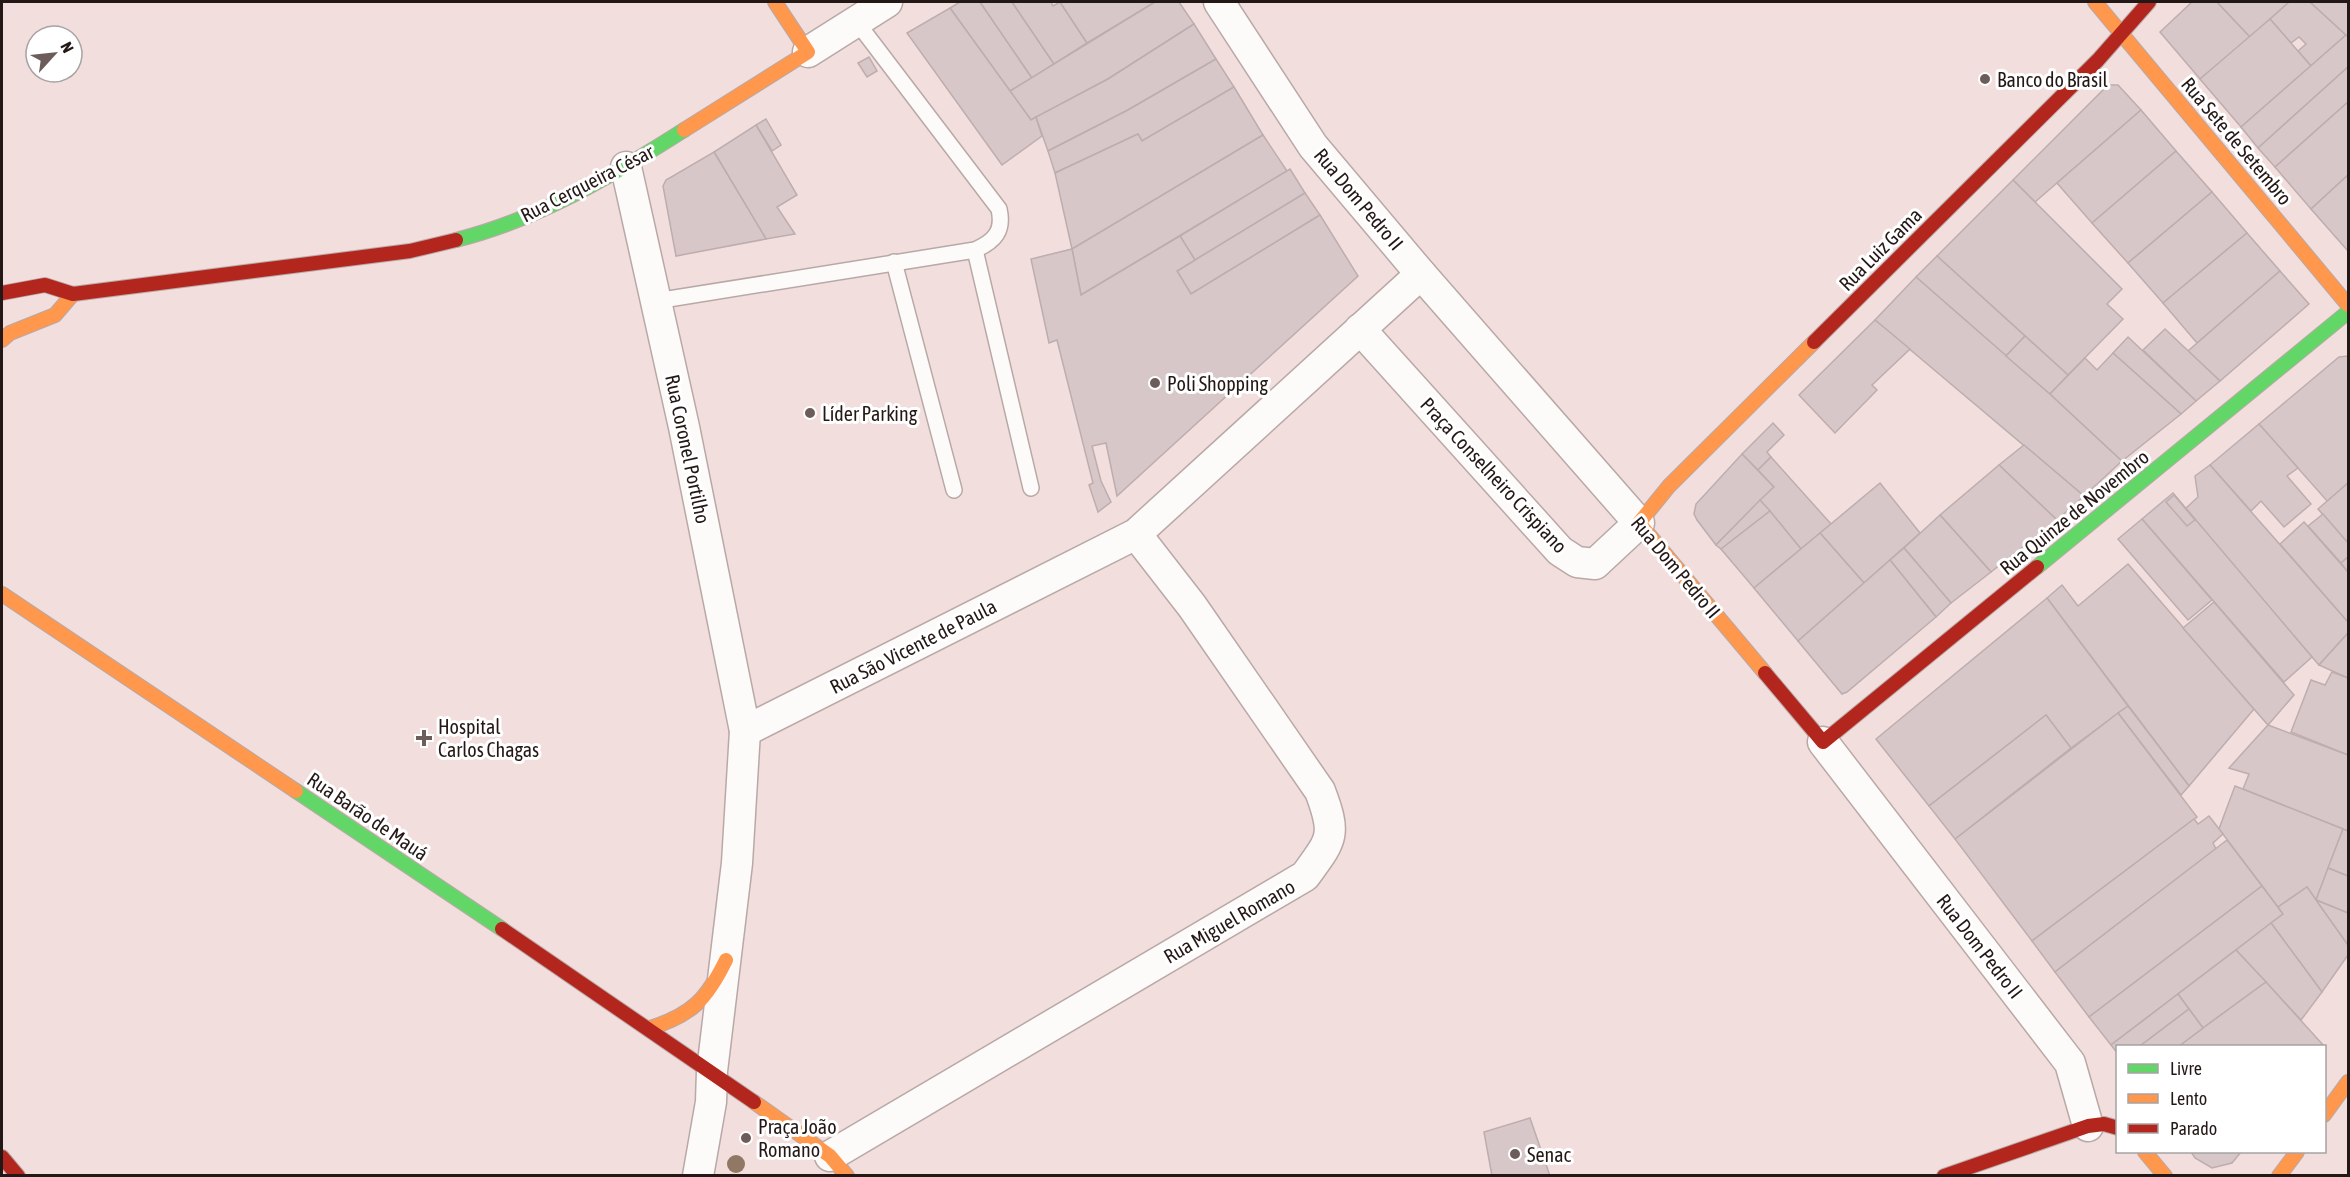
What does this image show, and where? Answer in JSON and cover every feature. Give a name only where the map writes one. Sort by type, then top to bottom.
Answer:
[{"type":"street","points":[[775,2],[808,52]]},
{"type":"street","name":"Rua Cerqueira César","points":[[2,293],[45,285],[73,294],[410,251],[474,235],[545,210],[626,167],[887,2]]},
{"type":"street","name":"Rua Dom Pedro II","points":[[1219,2],[1313,146],[1421,274],[1639,523],[1822,742],[2070,1063],[2088,1126]]},
{"type":"street","name":"Rua Sete de Setembro","points":[[2095,2],[2349,305]]},
{"type":"street","name":"Rua Luiz Gama","points":[[1639,523],[1669,486],[2098,60],[2149,2]]},
{"type":"street","name":"Rua Coronel Portilho","points":[[626,167],[684,427],[744,731]]},
{"type":"street","name":"Rua São Vicente de Paula","points":[[744,731],[1136,534],[1421,274]]},
{"type":"street","points":[[2,340],[10,333],[54,315],[73,294]]},
{"type":"street","name":"Rua Quinze de Novembro","points":[[1822,742],[2349,312]]},
{"type":"street","name":"Praça Conselheiro Crispiano","points":[[1360,329],[1560,551],[1577,562],[1595,564],[1639,523]]},
{"type":"street","name":"Rua Miguel Romano","points":[[838,1166],[1305,876],[1327,846],[1332,821],[1320,791],[1192,606],[1136,534]]},
{"type":"street","name":"Rua Barão de Mauá","points":[[2,594],[712,1071]]},
{"type":"street","points":[[698,1176],[711,1102],[712,1071],[737,863],[744,731]]},
{"type":"street","points":[[651,1028],[673,1022],[694,1010],[712,990],[726,960]]},
{"type":"street","points":[[712,1071],[838,1166]]},
{"type":"street","points":[[2326,1113],[2349,1082]]},
{"type":"street","points":[[1944,1176],[2088,1126],[2104,1124],[2116,1127]]},
{"type":"street","points":[[2146,1153],[2165,1176]]},
{"type":"street","points":[[2279,1176],[2296,1153]]},
{"type":"street","points":[[2,1156],[15,1174]]},
{"type":"lane","points":[[656,301],[975,250],[992,243],[1002,222],[999,209],[856,21]]},
{"type":"lane","points":[[975,250],[1032,488]]},
{"type":"lane","points":[[894,262],[954,490]]},
{"type":"building","points":[[960,2],[980,2],[1032,78],[1010,91],[950,8]]},
{"type":"building","points":[[980,2],[1012,2],[1054,64],[1032,78]]},
{"type":"building","points":[[1012,2],[1051,2],[1053,6],[1060,2],[1087,43],[1054,64]]},
{"type":"building","points":[[1060,2],[1155,2],[1087,43]]},
{"type":"building","points":[[1155,2],[1179,2],[1194,24],[1108,79],[1031,120],[1010,91]]},
{"type":"building","points":[[2192,2],[2217,2],[2250,37],[2200,79],[2160,32]]},
{"type":"building","points":[[2217,2],[2289,2],[2250,37]]},
{"type":"building","points":[[2289,2],[2310,2],[2346,35],[2311,66],[2298,51],[2306,44],[2299,37],[2291,43],[2270,19]]},
{"type":"building","points":[[2310,2],[2348,2],[2348,37],[2346,35]]},
{"type":"building","points":[[950,8],[1031,120],[1036,117],[1042,136],[1002,165],[907,33]]},
{"type":"building","points":[[2270,19],[2311,66],[2241,127],[2200,79]]},
{"type":"building","points":[[1194,24],[1216,59],[1128,110],[1048,151],[1036,117],[1108,79]]},
{"type":"building","points":[[2346,35],[2348,37],[2348,67],[2258,148],[2241,127]]},
{"type":"building","points":[[869,57],[877,71],[867,77],[858,63]]},
{"type":"building","points":[[1216,59],[1234,87],[1142,141],[1138,134],[1055,173],[1048,151],[1128,110]]},
{"type":"building","points":[[2348,67],[2348,102],[2275,167],[2258,148]]},
{"type":"building","points":[[2108,85],[2118,85],[2141,110],[2035,202],[2013,180]]},
{"type":"building","points":[[1234,87],[1263,135],[1072,249],[1055,173],[1138,134],[1142,141]]},
{"type":"building","points":[[2348,102],[2348,175],[2311,209],[2275,167]]},
{"type":"building","points":[[2141,110],[2176,151],[2092,223],[2057,183]]},
{"type":"building","points":[[766,119],[781,145],[772,151],[756,125]]},
{"type":"building","points":[[756,125],[797,195],[777,207],[795,234],[766,239],[714,152]]},
{"type":"building","points":[[1263,135],[1287,171],[1081,295],[1072,249]]},
{"type":"building","points":[[2176,151],[2212,192],[2128,263],[2092,223]]},
{"type":"building","points":[[714,152],[766,239],[676,256],[663,186],[666,180]]},
{"type":"building","points":[[1290,169],[1305,193],[1195,260],[1180,236]]},
{"type":"building","points":[[2348,175],[2348,251],[2311,209]]},
{"type":"building","points":[[2013,180],[2122,289],[2107,304],[2123,319],[2068,375],[1937,256]]},
{"type":"building","points":[[2212,192],[2247,233],[2163,303],[2128,263]]},
{"type":"building","points":[[1305,193],[1320,215],[1191,294],[1177,271]]},
{"type":"building","name":"Poli Shopping","points":[[1320,215],[1358,276],[1117,496],[1106,443],[1092,446],[1101,481],[1111,502],[1098,512],[1089,485],[1093,483],[1057,340],[1049,343],[1031,259],[1072,249],[1081,295],[1180,236],[1195,260],[1177,271],[1191,294]]},
{"type":"building","points":[[2247,233],[2280,271],[2197,343],[2163,303]]},
{"type":"building","points":[[1937,256],[2025,336],[2006,356],[1916,277]]},
{"type":"building","points":[[2280,271],[2309,304],[2220,381],[2188,351]]},
{"type":"building","points":[[1916,277],[2050,394],[2122,461],[2084,496],[1875,320]]},
{"type":"building","points":[[1875,320],[1910,349],[1872,385],[1877,390],[1835,433],[1799,395]]},
{"type":"building","points":[[2165,329],[2220,381],[2196,401],[2143,350]]},
{"type":"building","points":[[2025,336],[2068,375],[2050,394],[2006,356]]},
{"type":"building","points":[[2128,337],[2196,401],[2181,414],[2113,353]]},
{"type":"building","points":[[2113,353],[2181,414],[2122,461],[2050,394],[2085,358],[2097,370]]},
{"type":"building","points":[[2348,356],[2348,483],[2328,502],[2259,424],[2339,357]]},
{"type":"building","points":[[1773,423],[1784,435],[1767,452],[1771,457],[1758,470],[1742,454]]},
{"type":"building","points":[[2259,424],[2298,468],[2287,476],[2311,504],[2284,527],[2261,501],[2251,511],[2210,465]]},
{"type":"building","points":[[2024,445],[2084,496],[2057,520],[1999,465]]},
{"type":"building","points":[[1742,454],[1774,487],[1716,545],[1694,514],[1696,504]]},
{"type":"building","points":[[1771,457],[1831,524],[1801,549],[1760,500],[1774,487],[1758,470]]},
{"type":"building","points":[[1999,465],[2057,520],[1991,572],[1940,515]]},
{"type":"building","points":[[2210,465],[2348,622],[2348,633],[2319,665],[2185,509],[2198,497],[2195,476]]},
{"type":"building","points":[[1880,483],[1920,533],[1864,583],[1820,533]]},
{"type":"building","points":[[2348,483],[2348,543],[2318,509]]},
{"type":"building","points":[[2173,493],[2312,657],[2284,682],[2142,519]]},
{"type":"building","points":[[2174,495],[2195,520],[2187,526],[2166,502]]},
{"type":"building","points":[[1760,500],[1770,511],[1721,549],[1716,545]]},
{"type":"building","points":[[1770,511],[1801,549],[1754,588],[1721,549]]},
{"type":"building","points":[[2323,514],[2348,543],[2348,557],[2341,563],[2308,526]]},
{"type":"building","points":[[1940,515],[1991,572],[1951,603],[1904,548]]},
{"type":"building","points":[[2142,519],[2212,600],[2188,620],[2118,539]]},
{"type":"building","points":[[2304,522],[2348,572],[2348,622],[2280,544]]},
{"type":"building","points":[[1820,533],[1864,583],[1798,641],[1754,588]]},
{"type":"building","points":[[1904,548],[1951,603],[1936,617],[1890,560]]},
{"type":"building","points":[[2348,557],[2348,572],[2341,563]]},
{"type":"building","points":[[1890,560],[1936,617],[1842,694],[1798,641]]},
{"type":"building","points":[[2128,564],[2254,709],[2189,786],[2047,598],[2062,585],[2078,606]]},
{"type":"building","points":[[2047,598],[2128,706],[2071,748],[2046,715],[1929,806],[1876,739]]},
{"type":"building","points":[[2214,602],[2294,695],[2268,725],[2183,628]]},
{"type":"building","points":[[2348,633],[2348,678],[2319,665]]},
{"type":"building","points":[[2332,672],[2348,678],[2348,755],[2291,732],[2311,680],[2325,685]]},
{"type":"building","points":[[2128,706],[2189,786],[2181,795],[2118,713]]},
{"type":"building","points":[[2118,713],[2197,817],[2032,941],[1955,839]]},
{"type":"building","points":[[2046,715],[2071,748],[1955,839],[1929,806]]},
{"type":"building","points":[[2268,725],[2348,755],[2348,831],[2243,789],[2249,774],[2229,768]]},
{"type":"building","points":[[2235,786],[2343,829],[2316,900],[2307,887],[2278,907],[2219,829]]},
{"type":"building","points":[[2209,816],[2223,834],[2213,843],[2216,849],[2055,972],[2032,941],[2194,819],[2198,824]]},
{"type":"building","points":[[2343,829],[2348,831],[2348,876],[2328,868]]},
{"type":"building","points":[[2227,840],[2262,886],[2089,1017],[2055,972]]},
{"type":"building","points":[[2328,868],[2348,876],[2348,913],[2316,900]]},
{"type":"building","points":[[2262,886],[2283,914],[2111,1045],[2089,1017]]},
{"type":"building","points":[[2307,887],[2348,945],[2348,955],[2322,992],[2271,923],[2283,914],[2278,907]]},
{"type":"building","points":[[2316,900],[2348,913],[2348,945]]},
{"type":"building","points":[[2271,923],[2322,992],[2301,1020],[2236,950]]},
{"type":"building","points":[[2236,950],[2266,982],[2203,1028],[2178,994]]},
{"type":"building","points":[[2266,982],[2323,1045],[2180,1045]]},
{"type":"building","points":[[2178,994],[2189,1009],[2141,1045],[2116,1045],[2116,1051],[2111,1045]]},
{"type":"building","points":[[2189,1009],[2203,1028],[2180,1045],[2141,1045]]},
{"type":"building","name":"Senac","points":[[1530,1118],[1550,1176],[1492,1176],[1484,1132]]},
{"type":"building","points":[[2192,1153],[2240,1153],[2232,1163],[2212,1168],[2195,1158]]},
{"type":"traffic: fast","points":[[456,240],[487,231],[546,208],[630,164],[684,130]]},
{"type":"traffic: fast","points":[[2037,567],[2348,312]]},
{"type":"traffic: fast","points":[[296,791],[502,929]]},
{"type":"traffic: slow","points":[[684,130],[808,52],[775,2]]},
{"type":"traffic: slow","points":[[2095,2],[2348,305]]},
{"type":"traffic: slow","points":[[2,340],[10,333],[55,315],[73,294]]},
{"type":"traffic: slow","points":[[1765,673],[1639,523],[1669,486],[1814,342]]},
{"type":"traffic: slow","points":[[2,594],[296,791]]},
{"type":"traffic: slow","points":[[650,1028],[677,1017],[697,1004],[712,985],[726,960]]},
{"type":"traffic: slow","points":[[2326,1112],[2348,1082]]},
{"type":"traffic: slow","points":[[754,1102],[830,1156],[847,1176]]},
{"type":"traffic: slow","points":[[2146,1153],[2165,1176]]},
{"type":"traffic: slow","points":[[2279,1176],[2296,1153]]},
{"type":"traffic: jam","points":[[1814,342],[2098,60],[2149,2]]},
{"type":"traffic: jam","points":[[2,293],[45,285],[73,294],[410,251],[456,240]]},
{"type":"traffic: jam","points":[[1765,673],[1823,742],[2037,567]]},
{"type":"traffic: jam","points":[[502,929],[754,1102]]},
{"type":"traffic: jam","points":[[1944,1176],[2088,1126],[2104,1124],[2116,1127]]},
{"type":"traffic: jam","points":[[2,1157],[18,1176]]},
{"type":"place","name":"Banco do Brasil","points":[[1985,79]]},
{"type":"place","name":"Poli Shopping","points":[[1155,383]]},
{"type":"place","name":"Líder Parking","points":[[810,413]]},
{"type":"place","name":"Hospital Carlos Chagas","points":[[424,738]]},
{"type":"place","name":"Praça João Romano","points":[[746,1138]]},
{"type":"place","name":"Senac","points":[[1515,1154]]}]
